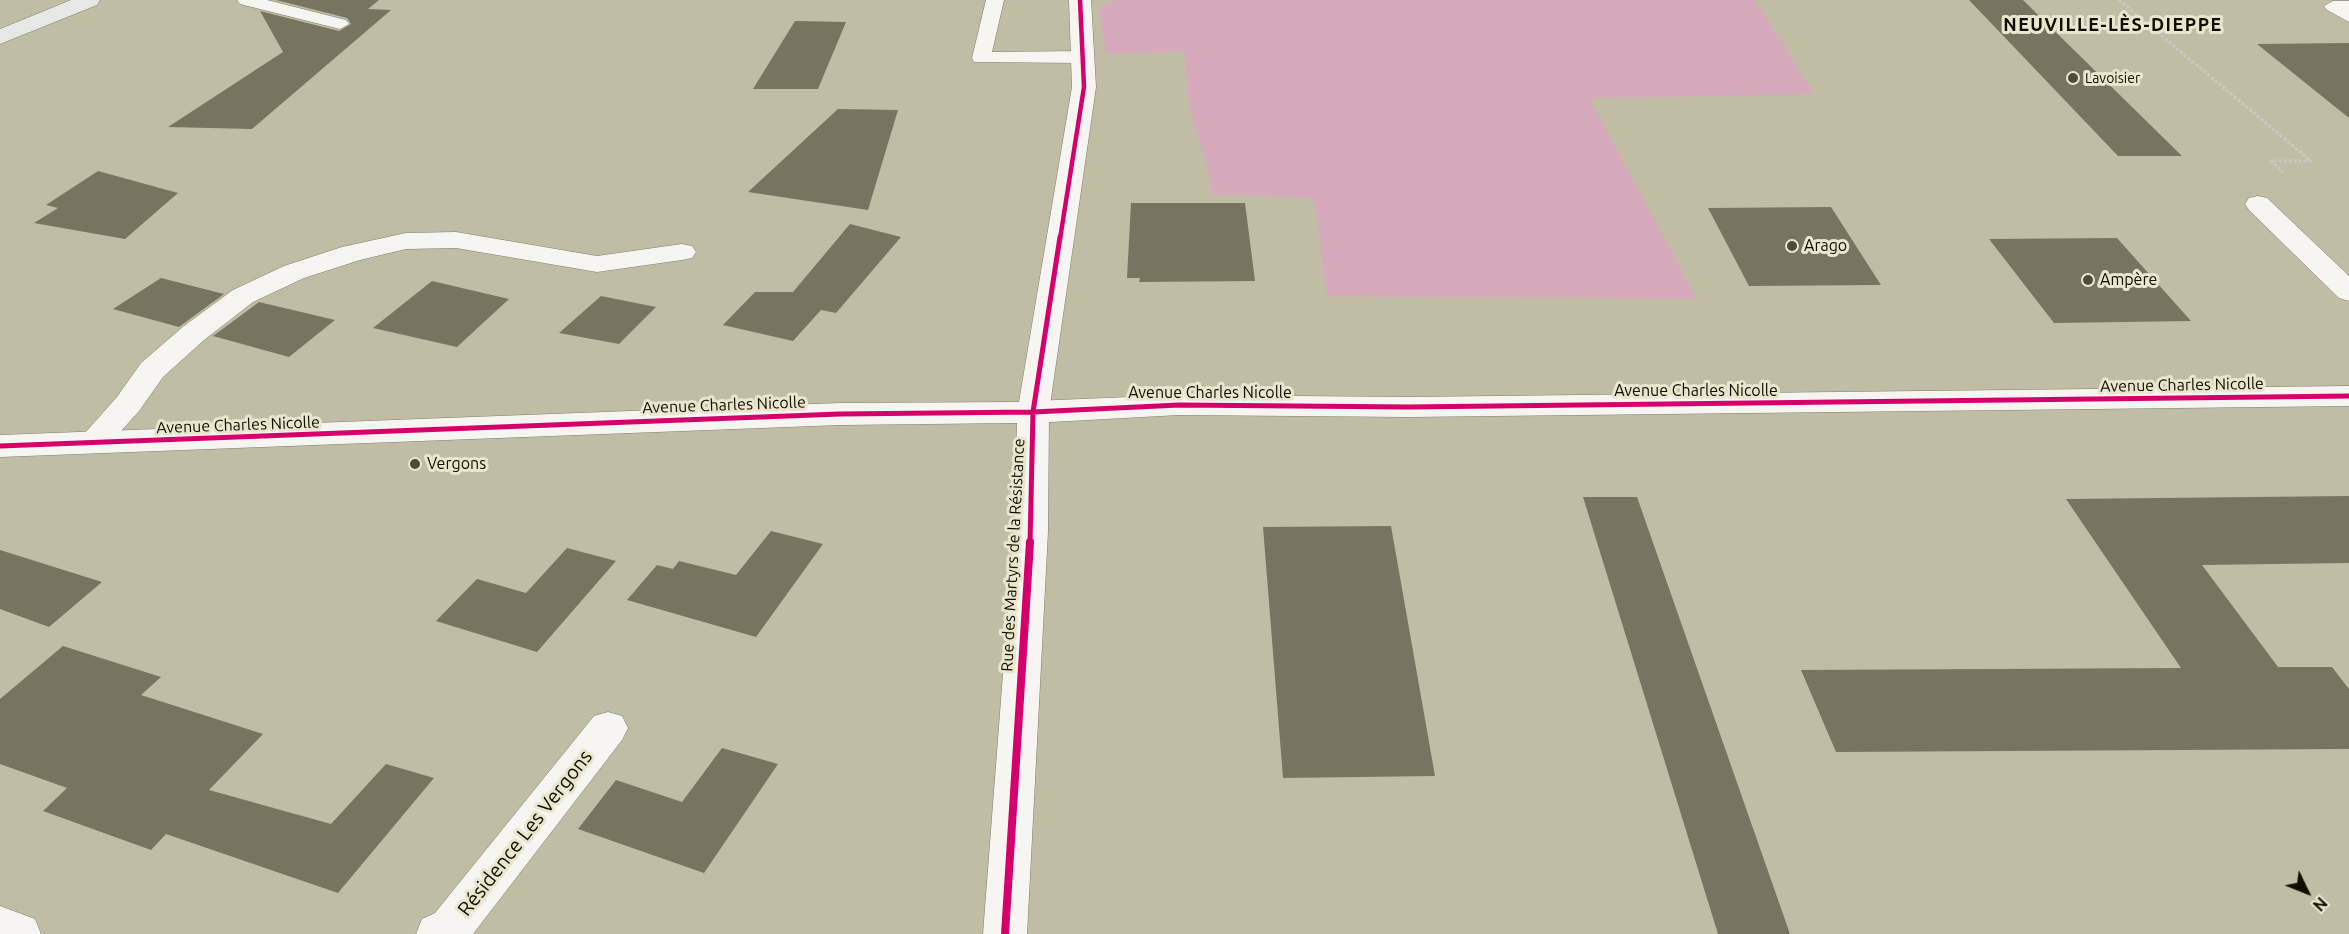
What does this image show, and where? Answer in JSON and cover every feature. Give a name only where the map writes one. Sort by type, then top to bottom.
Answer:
[{"type":"main road","points":[[0,37],[89,0]]},
{"type":"street","name":"Rue des Martyrs de la Résistance","points":[[1005,934],[1030,531],[1033,412],[1084,87],[1080,0]]},
{"type":"street","points":[[2258,204],[2349,292]]},
{"type":"street","points":[[93,442],[128,404],[152,370],[194,333],[243,296],[294,272],[352,253],[406,241],[456,240],[597,264],[682,252]]},
{"type":"street","name":"Avenue Charles Nicolle","points":[[1,448],[93,442],[231,439],[840,414],[1033,412],[1179,405],[1420,407],[2349,396]]},
{"type":"street","name":"Résidence Les Vergons","points":[[438,934],[451,928],[608,728]]},
{"type":"street","points":[[0,927],[19,934]]},
{"type":"lane","points":[[246,0],[340,24]]},
{"type":"lane","points":[[995,0],[981,58],[1083,57]]},
{"type":"lane","points":[[2349,6],[2333,6],[2349,17]]},
{"type":"path","points":[[2119,0],[2311,161],[2271,161],[2289,177]]},
{"type":"shaded area","points":[[1115,0],[1755,0],[1814,94],[1589,98],[1697,299],[1327,296],[1314,198],[1214,195],[1189,103],[1185,52],[1106,54],[1099,5],[1111,4]]},
{"type":"building","points":[[276,0],[379,0],[368,9],[391,10],[252,129],[168,127],[283,52],[260,11],[339,31],[351,24],[347,18]]},
{"type":"building","name":"Lavoisier","points":[[1969,0],[2023,0],[2182,156],[2118,156]]},
{"type":"building","points":[[795,21],[846,22],[818,89],[753,89]]},
{"type":"building","points":[[2349,43],[2349,118],[2257,44]]},
{"type":"building","points":[[838,109],[898,110],[868,210],[748,192]]},
{"type":"building","points":[[98,171],[178,193],[125,239],[34,223],[58,208],[46,205]]},
{"type":"building","points":[[1131,203],[1245,203],[1255,281],[1139,282],[1140,278],[1127,278]]},
{"type":"building","name":"Arago","points":[[1831,207],[1881,285],[1749,286],[1708,208]]},
{"type":"building","points":[[850,224],[901,237],[836,313],[821,310],[793,341],[723,325],[755,292],[793,292]]},
{"type":"building","name":"Ampère","points":[[2117,238],[2191,321],[2054,323],[1989,239]]},
{"type":"building","points":[[161,278],[224,294],[179,327],[113,309]]},
{"type":"building","points":[[432,281],[509,299],[457,347],[373,328]]},
{"type":"building","points":[[601,296],[656,307],[619,344],[559,333]]},
{"type":"building","points":[[259,302],[335,320],[289,357],[213,336]]},
{"type":"building","points":[[2349,496],[2349,563],[2202,565],[2278,667],[2332,667],[2349,689],[2349,749],[1836,752],[1801,670],[2181,668],[2066,499]]},
{"type":"building","points":[[1583,497],[1637,497],[1790,934],[1718,934]]},
{"type":"building","points":[[1391,526],[1435,776],[1283,778],[1263,527]]},
{"type":"building","points":[[771,531],[823,544],[756,637],[627,600],[657,565],[673,569],[679,561],[736,575]]},
{"type":"building","points":[[567,548],[616,561],[537,652],[436,621],[477,579],[526,593]]},
{"type":"building","points":[[0,550],[102,582],[49,627],[0,609]]},
{"type":"building","points":[[63,646],[161,677],[141,695],[263,734],[209,790],[331,824],[386,764],[434,778],[338,893],[166,834],[151,850],[43,811],[67,788],[0,764],[0,699]]},
{"type":"building","points":[[722,748],[778,764],[704,873],[578,829],[616,780],[682,802]]},
{"type":"cycle path","points":[[1005,934],[1031,531],[1033,412],[1084,87],[1080,0]]},
{"type":"cycle path","points":[[0,446],[840,414],[1033,412],[1179,405],[1409,407],[2349,396]]},
{"type":"place","name":"Lavoisier","points":[[2073,78]]},
{"type":"place","name":"Arago","points":[[1792,246]]},
{"type":"place","name":"Ampère","points":[[2088,280]]},
{"type":"place","name":"Vergons","points":[[415,464]]},
{"type":"district","name":"NEUVILLE-LÈS-DIEPPE","points":[[2113,25]]}]
